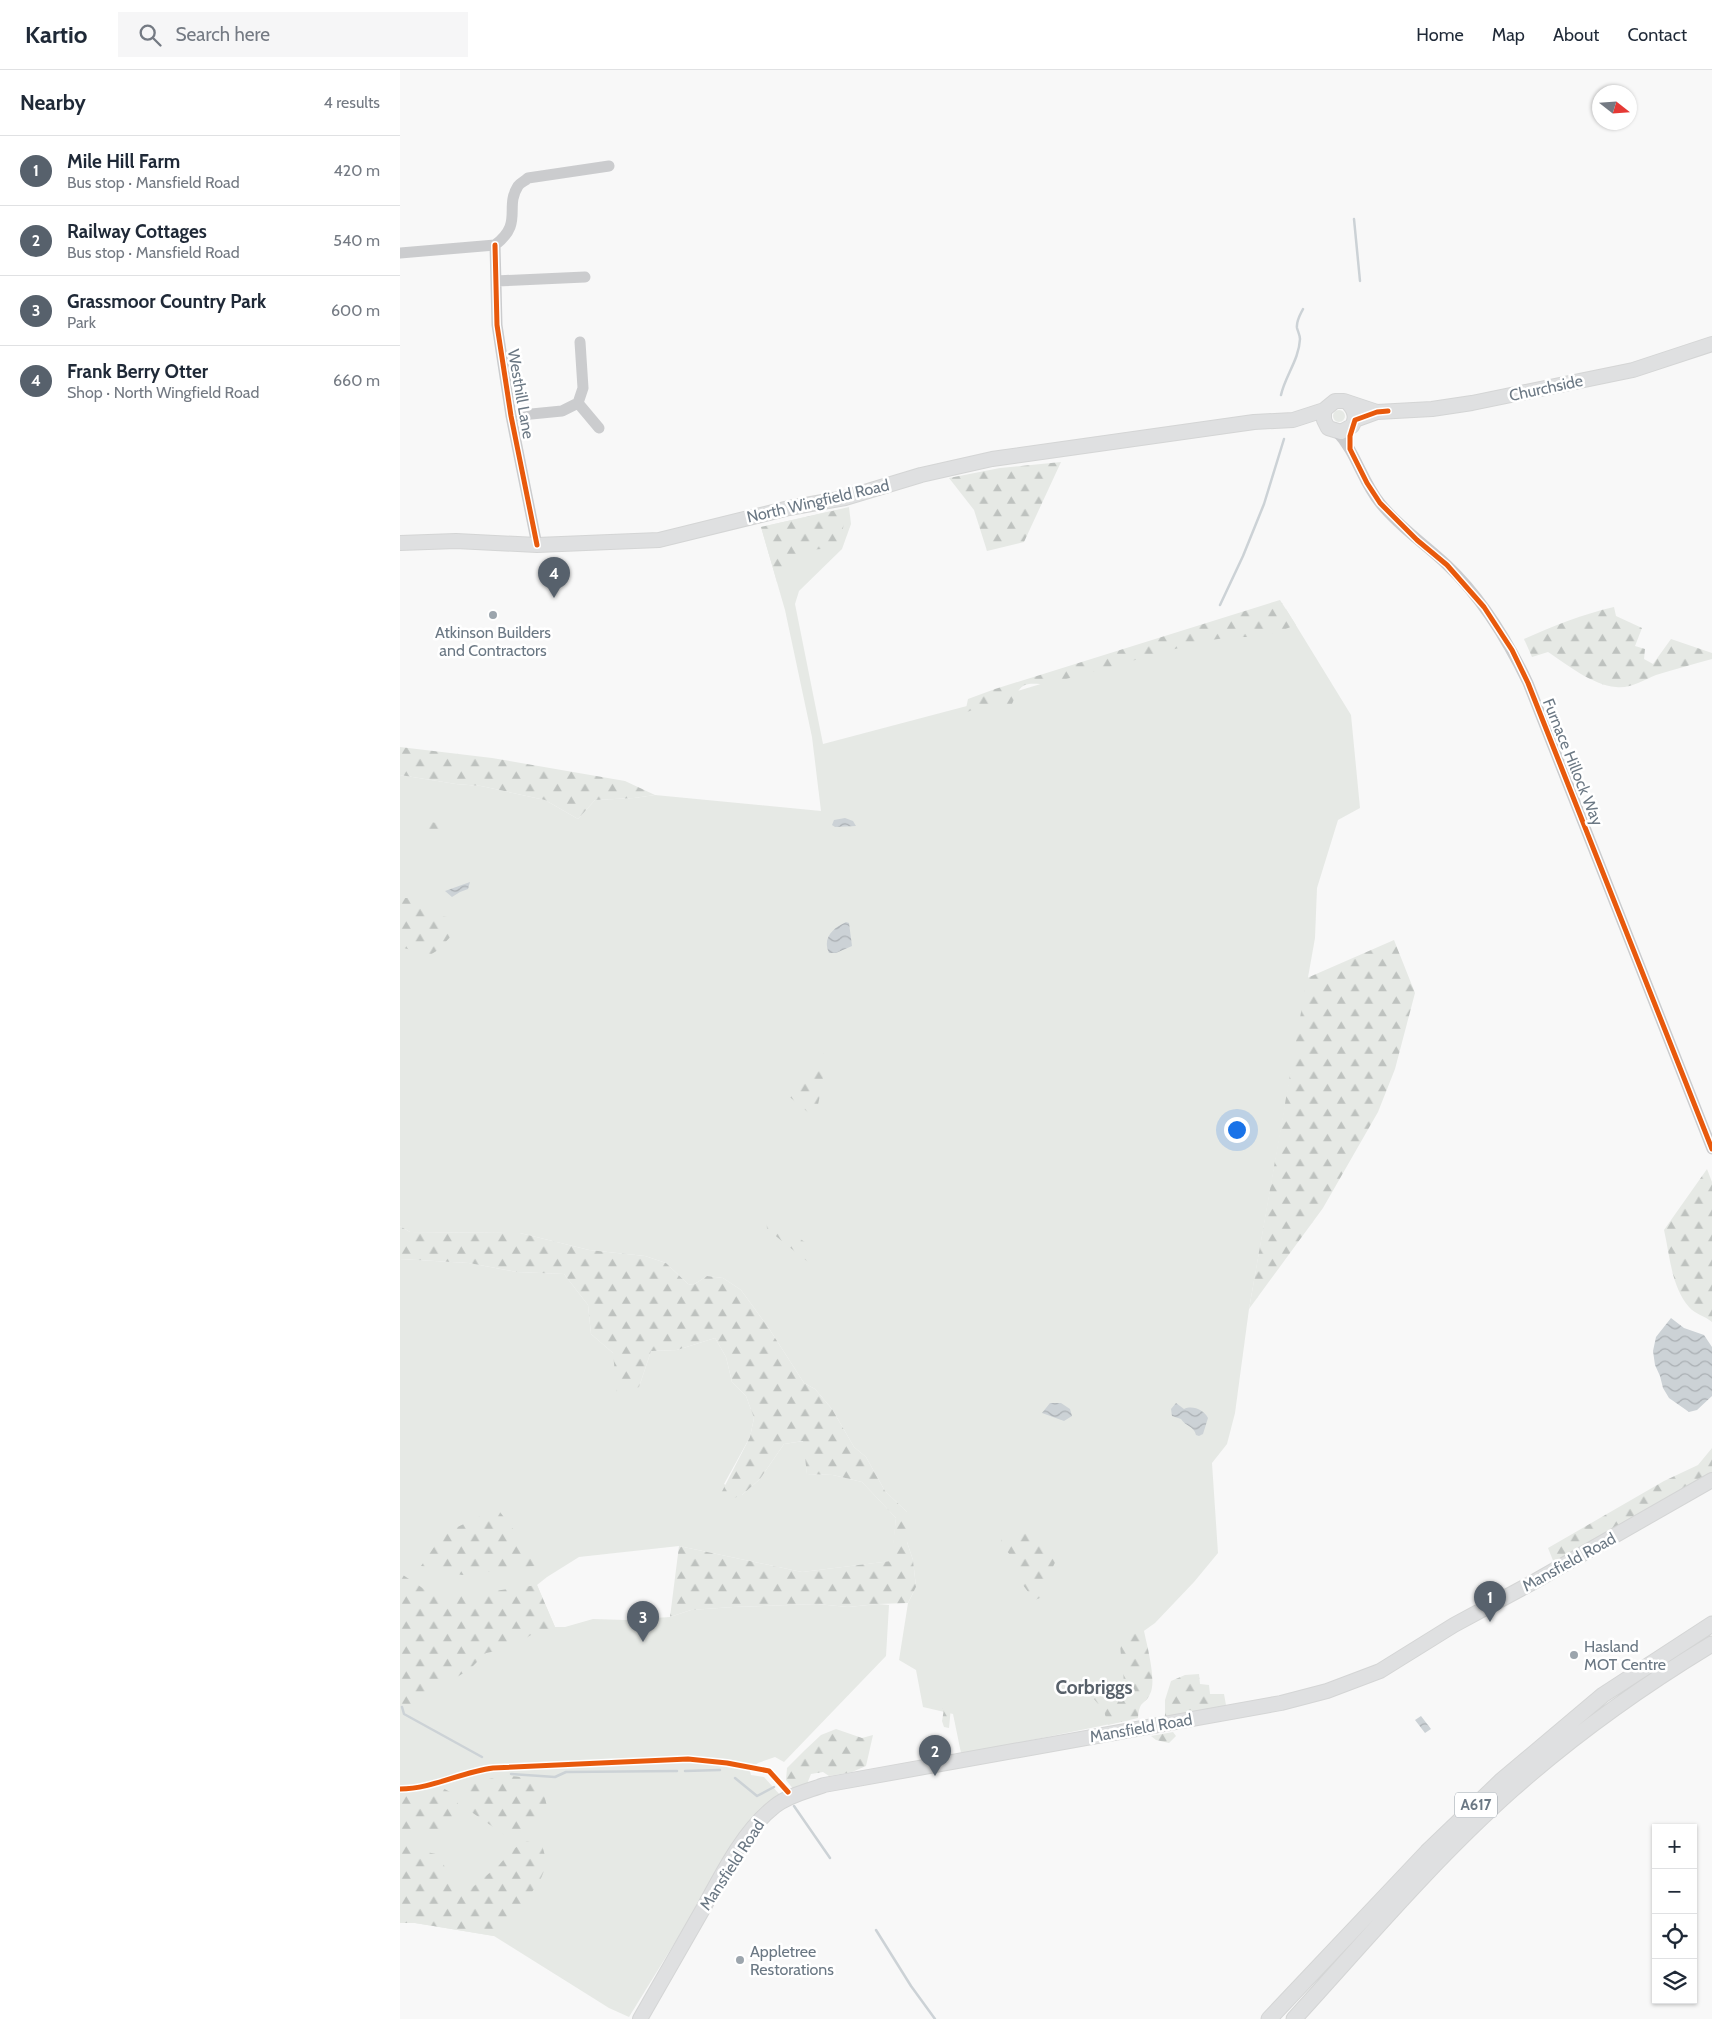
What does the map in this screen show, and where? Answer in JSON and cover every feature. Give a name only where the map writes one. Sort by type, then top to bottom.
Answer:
[{"type":"highway","name":"A617","points":[[1269,2019],[1428,1852],[1502,1780],[1603,1695],[1712,1624]]},
{"type":"highway","name":"A617","points":[[1294,2019],[1448,1852],[1513,1789],[1589,1727],[1640,1689],[1712,1644]]},
{"type":"main road","name":"Churchside","points":[[1348,403],[1377,412],[1432,409],[1472,403],[1633,370],[1712,344]]},
{"type":"main road","points":[[1335,401],[1348,403],[1354,411],[1353,423],[1345,431],[1332,430],[1324,420],[1324,410],[1335,401]]},
{"type":"main road","name":"North Wingfield Road","points":[[400,543],[456,542],[538,545],[659,540],[789,508],[845,498],[921,475],[992,459],[1254,422],[1293,420],[1324,410]]},
{"type":"main road","name":"Churchside","points":[[1353,423],[1377,412]]},
{"type":"main road","name":"North Wingfield Road","points":[[1293,420],[1332,430]]},
{"type":"main road","name":"Mansfield Road","points":[[640,2019],[747,1836],[776,1805],[790,1797],[824,1785],[1273,1705],[1327,1691],[1380,1671],[1454,1625],[1712,1480]]},
{"type":"street","points":[[400,253],[495,244],[506,236],[512,224],[514,200],[519,186],[528,178],[609,166]]},
{"type":"street","name":"Westhill Lane","points":[[495,244],[497,325],[511,416],[538,545]]},
{"type":"street","points":[[496,281],[585,277]]},
{"type":"street","points":[[511,416],[562,411],[578,402],[583,388],[580,342]]},
{"type":"street","points":[[578,402],[599,428]]},
{"type":"street","points":[[1350,449],[1353,423]]},
{"type":"street","name":"Furnace Hillock Way","points":[[1332,430],[1350,449],[1367,483],[1380,503],[1417,540],[1447,565],[1484,607],[1512,650],[1531,691],[1712,1149]]},
{"type":"green space","points":[[1337,410],[1341,410],[1345,416],[1341,422],[1337,422],[1333,418],[1333,414]]},
{"type":"green space","points":[[1061,462],[1024,542],[987,551],[974,510],[949,478],[1000,468]]},
{"type":"green space","points":[[849,507],[851,524],[842,549],[799,591],[795,604],[823,744],[982,702],[1286,609],[1351,715],[1360,808],[1338,820],[1317,888],[1315,938],[1249,1309],[1235,1413],[1227,1444],[1212,1463],[1218,1553],[1194,1582],[1155,1623],[1127,1643],[1130,1720],[961,1753],[953,1714],[923,1707],[916,1670],[899,1660],[908,1603],[916,1587],[913,1560],[907,1542],[907,1512],[885,1491],[866,1457],[854,1447],[832,1409],[815,1389],[804,1383],[768,1327],[741,1290],[723,1278],[707,1276],[693,1285],[688,1284],[666,1263],[645,1256],[589,1250],[520,1233],[410,1232],[400,1226],[400,775],[481,786],[545,800],[578,819],[595,800],[655,795],[821,811],[812,737],[785,610],[761,527]]},
{"type":"green space","points":[[837,510],[844,520],[842,537],[835,548],[808,550],[795,560],[777,582],[761,527]]},
{"type":"green space","points":[[1280,600],[1296,625],[1275,633],[1256,637],[1232,637],[1204,641],[1048,684],[1025,685],[1018,691],[1012,704],[995,709],[984,705],[965,713],[968,699],[995,689]]},
{"type":"green space","points":[[1614,607],[1616,616],[1642,628],[1635,646],[1645,649],[1644,659],[1653,664],[1671,639],[1712,653],[1712,659],[1656,675],[1637,684],[1616,687],[1598,683],[1548,652],[1532,657],[1524,639],[1568,621]]},
{"type":"green space","points":[[400,747],[492,758],[625,781],[655,795],[595,800],[578,819],[545,800],[481,786],[400,775]]},
{"type":"green space","points":[[417,822],[438,823],[443,828],[437,833],[418,832],[415,827]]},
{"type":"green space","points":[[400,898],[414,898],[422,911],[451,918],[454,933],[438,950],[430,955],[400,947]]},
{"type":"green space","points":[[1394,940],[1415,993],[1395,1069],[1378,1112],[1323,1208],[1249,1309],[1307,978]]},
{"type":"green space","points":[[824,1053],[823,1081],[816,1114],[810,1114],[785,1093],[802,1080]]},
{"type":"green space","points":[[1707,1169],[1712,1182],[1712,1322],[1691,1309],[1678,1290],[1664,1230]]},
{"type":"green space","points":[[766,1215],[809,1245],[816,1261],[813,1266],[767,1229]]},
{"type":"green space","points":[[400,1226],[410,1232],[520,1233],[589,1250],[645,1256],[666,1263],[688,1284],[693,1285],[707,1276],[723,1278],[741,1290],[768,1327],[804,1383],[815,1389],[832,1409],[854,1447],[866,1457],[885,1491],[907,1512],[907,1542],[913,1560],[916,1587],[908,1603],[848,1607],[817,1604],[733,1607],[691,1610],[670,1617],[679,1546],[802,1572],[891,1561],[896,1518],[862,1482],[833,1475],[807,1474],[803,1441],[784,1444],[760,1479],[742,1495],[715,1505],[750,1437],[754,1418],[746,1396],[732,1382],[726,1357],[715,1338],[677,1350],[651,1351],[639,1387],[617,1394],[613,1353],[591,1334],[588,1305],[564,1274],[517,1272],[469,1263],[400,1259]]},
{"type":"green space","points":[[400,1259],[469,1263],[517,1272],[564,1274],[588,1305],[591,1334],[613,1353],[639,1387],[651,1351],[677,1350],[715,1338],[726,1357],[732,1382],[746,1396],[754,1418],[750,1437],[724,1484],[742,1495],[760,1479],[784,1444],[804,1441],[807,1474],[833,1475],[862,1482],[896,1518],[892,1561],[802,1572],[679,1546],[579,1557],[537,1585],[555,1627],[565,1627],[593,1619],[626,1620],[670,1617],[691,1610],[733,1607],[817,1604],[848,1607],[878,1604],[889,1605],[886,1656],[784,1762],[775,1757],[758,1763],[750,1771],[751,1775],[764,1777],[781,1796],[720,1869],[629,2017],[609,2008],[494,1936],[415,1923],[400,1923]]},
{"type":"green space","points":[[1712,1448],[1712,1477],[1554,1563],[1548,1548],[1664,1481],[1698,1465]]},
{"type":"green space","points":[[497,1508],[519,1537],[535,1566],[462,1575],[421,1566],[443,1534]]},
{"type":"green space","points":[[1024,1531],[1038,1544],[1053,1547],[1059,1555],[1051,1571],[1044,1579],[1043,1595],[1034,1600],[1023,1585],[1024,1572],[1002,1545],[1001,1538],[1006,1534]]},
{"type":"green space","points":[[400,1573],[439,1599],[537,1585],[555,1627],[531,1635],[511,1648],[486,1653],[470,1669],[407,1708],[400,1709]]},
{"type":"green space","points":[[1131,1627],[1144,1631],[1151,1663],[1152,1688],[1148,1698],[1141,1705],[1138,1718],[1108,1725],[1104,1711],[1094,1699],[1101,1692],[1114,1696],[1123,1690],[1124,1676],[1120,1642],[1121,1635]]},
{"type":"green space","points":[[1199,1674],[1200,1684],[1209,1685],[1210,1694],[1224,1694],[1226,1705],[1209,1711],[1165,1718],[1165,1700],[1171,1681],[1185,1675]]},
{"type":"green space","points":[[936,1704],[951,1707],[949,1728],[944,1727],[942,1721],[944,1709],[932,1708]]},
{"type":"green space","points":[[836,1729],[862,1738],[873,1735],[866,1766],[852,1772],[829,1776],[823,1772],[811,1774],[807,1784],[794,1790],[786,1780],[787,1768],[821,1735]]},
{"type":"green space","points":[[1173,1732],[1176,1736],[1169,1743],[1156,1740],[1151,1736]]},
{"type":"green space","points":[[509,1776],[526,1778],[537,1783],[541,1787],[548,1811],[528,1825],[524,1833],[509,1838],[470,1811],[467,1795],[475,1781]]},
{"type":"green space","points":[[439,1786],[452,1793],[458,1804],[451,1826],[425,1833],[406,1831],[400,1828],[400,1792],[420,1794]]},
{"type":"green space","points":[[400,1841],[414,1849],[440,1855],[453,1888],[462,1896],[499,1865],[513,1849],[527,1841],[542,1846],[545,1860],[544,1872],[538,1884],[501,1925],[494,1936],[415,1923],[400,1923]]},
{"type":"water","points":[[845,818],[853,821],[856,826],[835,827],[832,825],[834,820]]},
{"type":"water","points":[[470,882],[468,889],[452,897],[445,891]]},
{"type":"water","points":[[846,922],[849,923],[852,946],[836,953],[829,953],[827,943],[830,934]]},
{"type":"water","points":[[1671,1318],[1684,1328],[1704,1335],[1712,1347],[1712,1396],[1697,1410],[1689,1412],[1669,1398],[1663,1388],[1655,1365],[1653,1351],[1656,1337]]},
{"type":"water","points":[[1050,1403],[1061,1403],[1070,1409],[1072,1416],[1064,1421],[1042,1413]]},
{"type":"water","points":[[1176,1403],[1184,1409],[1198,1409],[1206,1415],[1208,1418],[1203,1434],[1196,1435],[1181,1419],[1172,1416],[1171,1409]]},
{"type":"water","points":[[1421,1716],[1431,1729],[1425,1733],[1415,1720]]},
{"type":"waterway","points":[[1354,219],[1360,281]]},
{"type":"waterway","points":[[1281,395],[1299,347],[1300,338],[1297,323],[1303,309]]},
{"type":"waterway","points":[[1220,605],[1243,556],[1264,504],[1284,439]]},
{"type":"waterway","points":[[402,1707],[404,1714],[482,1757]]},
{"type":"waterway","points":[[685,1771],[720,1770]]},
{"type":"waterway","points":[[511,1774],[555,1777],[566,1772],[677,1771]]},
{"type":"waterway","points":[[735,1778],[757,1796],[774,1787]]},
{"type":"waterway","points":[[794,1806],[830,1858]]},
{"type":"waterway","points":[[876,1930],[911,1986],[935,2019]]},
{"type":"cycle path","points":[[495,245],[497,325],[511,416],[537,545]]},
{"type":"cycle path","points":[[1388,411],[1377,412],[1355,420],[1350,436],[1350,449],[1367,483],[1380,503],[1417,540],[1447,565],[1484,607],[1512,650],[1528,683],[1712,1149]]},
{"type":"cycle path","points":[[400,1789],[424,1786],[493,1768],[688,1759],[727,1763],[769,1771],[788,1792]]},
{"type":"place","name":"Frank Berry Otter","points":[[554,598]]},
{"type":"place","name":"Atkinson Builders and Contractors","points":[[493,615]]},
{"type":"place","name":"Mile Hill Farm","points":[[1490,1622]]},
{"type":"place","name":"Grassmoor Country Park","points":[[643,1642]]},
{"type":"place","name":"Hasland MOT Centre","points":[[1574,1655]]},
{"type":"place","name":"Railway Cottages","points":[[935,1776]]},
{"type":"place","name":"Appletree Restorations","points":[[740,1960]]},
{"type":"district","name":"Corbriggs","points":[[1094,1687]]}]
